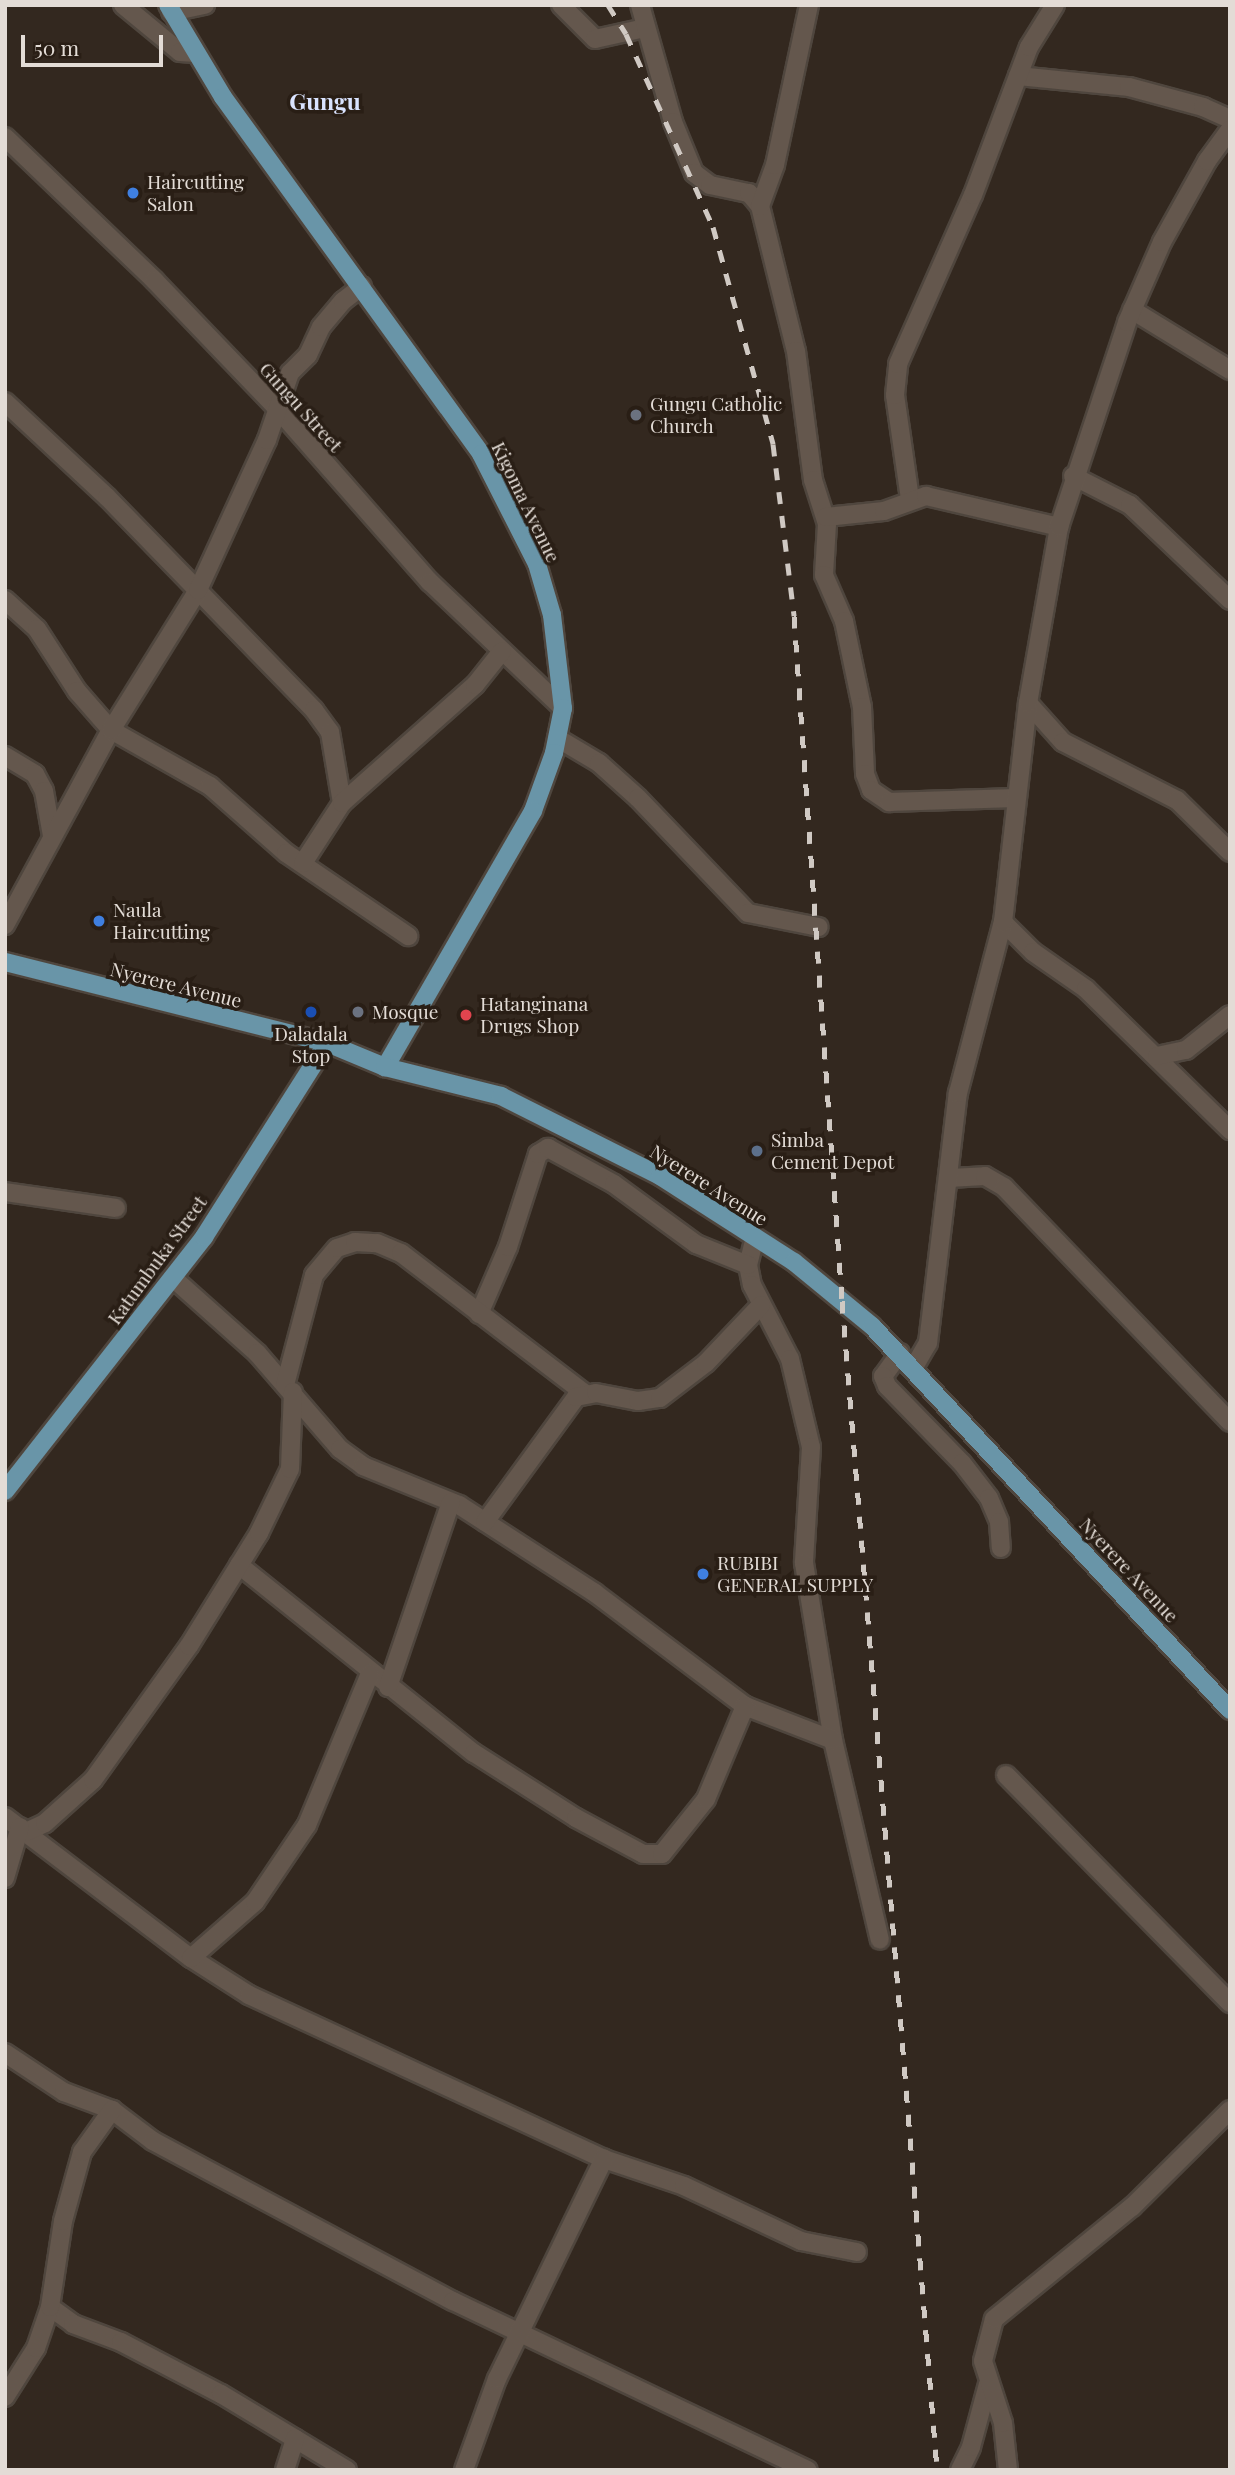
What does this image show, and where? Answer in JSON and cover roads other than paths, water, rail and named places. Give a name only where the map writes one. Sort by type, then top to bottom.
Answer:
[{"type":"main road","name":"Kigoma Avenue","points":[[169,8],[196,53],[438,389],[510,507],[537,564],[552,615],[563,708],[557,738],[533,811],[385,1067]]},
{"type":"main road","name":"Nyerere Avenue","points":[[5,962],[327,1043],[385,1067],[500,1096],[660,1176],[794,1262],[900,1353],[1230,1710]]},
{"type":"main road","name":"Katumbuka Street","points":[[5,1492],[204,1237],[327,1043]]},
{"type":"street","points":[[123,5],[167,44],[180,52],[196,53]]},
{"type":"street","points":[[169,8],[205,5]]},
{"type":"street","points":[[561,5],[588,35],[601,41],[642,12],[673,122],[694,173],[710,185],[749,193],[760,206],[796,351],[813,480],[825,517],[824,575],[844,621],[862,707],[865,774],[871,790],[889,802],[1015,798]]},
{"type":"street","points":[[760,206],[775,165],[809,5]]},
{"type":"street","points":[[910,499],[895,395],[898,364],[973,195],[1018,76],[1054,6]]},
{"type":"street","points":[[1018,76],[1129,87],[1203,107],[1230,119]]},
{"type":"street","points":[[914,1367],[928,1343],[958,1093],[1003,922],[1015,798],[1028,703],[1059,527],[1073,476],[1132,310],[1162,242],[1207,161],[1230,130]]},
{"type":"street","name":"Gungu Street","points":[[5,137],[154,280],[276,407],[374,523],[563,708]]},
{"type":"street","points":[[5,925],[111,730],[198,590],[267,440],[276,407],[290,373],[308,355],[321,327],[362,286]]},
{"type":"street","points":[[1132,310],[1230,370]]},
{"type":"street","points":[[5,402],[198,590],[314,710],[330,732],[342,803]]},
{"type":"street","points":[[1073,476],[1130,505],[1230,600]]},
{"type":"street","points":[[825,517],[884,511],[910,499],[926,496],[954,500],[1059,527]]},
{"type":"street","points":[[5,600],[37,629],[77,691],[111,730],[210,786],[303,863],[408,936]]},
{"type":"street","points":[[303,863],[342,803],[475,685],[502,651]]},
{"type":"street","points":[[1028,703],[1063,742],[1177,800],[1230,852]]},
{"type":"street","points":[[557,738],[599,763],[638,798],[748,913],[819,927]]},
{"type":"street","points":[[5,757],[34,774],[39,782],[51,811],[52,836]]},
{"type":"street","points":[[1003,922],[1033,952],[1086,989],[1230,1130]]},
{"type":"street","points":[[1157,1056],[1186,1049],[1230,1014]]},
{"type":"street","points":[[479,1314],[513,1234],[538,1154],[548,1148],[614,1184],[696,1244],[748,1265]]},
{"type":"street","points":[[949,1178],[985,1176],[1004,1186],[1230,1422]]},
{"type":"street","points":[[5,1192],[116,1208]]},
{"type":"street","points":[[755,1237],[748,1265],[761,1306],[790,1359],[811,1447],[804,1563],[833,1740],[880,1940]]},
{"type":"street","points":[[17,1826],[56,1814],[93,1780],[181,1657],[239,1565],[290,1469],[289,1387],[314,1275],[337,1248],[355,1242],[377,1243],[401,1254],[584,1393],[638,1401],[660,1398],[706,1363],[761,1306]]},
{"type":"street","points":[[173,1278],[221,1317],[289,1387],[340,1449],[363,1466],[451,1502],[485,1522],[595,1593],[745,1706],[833,1740]]},
{"type":"street","points":[[900,1353],[883,1376],[887,1386],[962,1463],[989,1498],[999,1522],[1001,1548]]},
{"type":"street","points":[[485,1522],[566,1408],[584,1393]]},
{"type":"street","points":[[388,1687],[451,1502]]},
{"type":"street","points":[[239,1565],[370,1674],[529,1790],[615,1840],[654,1855],[675,1842],[706,1799],[745,1706]]},
{"type":"street","points":[[191,1958],[255,1902],[307,1825],[370,1674]]},
{"type":"street","points":[[1006,1775],[1230,2003]]},
{"type":"street","points":[[5,1878],[17,1826]]},
{"type":"street","points":[[17,1826],[191,1958],[249,1994],[377,2057],[604,2158],[684,2186],[801,2241],[857,2252]]},
{"type":"street","points":[[5,2053],[64,2092],[111,2110],[153,2141],[522,2334],[808,2470]]},
{"type":"street","points":[[5,2398],[36,2348],[50,2308],[63,2221],[82,2152],[111,2110]]},
{"type":"street","points":[[1008,2470],[1003,2423],[988,2384],[983,2361],[994,2319],[1132,2207],[1230,2110]]},
{"type":"street","points":[[464,2470],[498,2379],[522,2334],[604,2158]]},
{"type":"street","points":[[50,2308],[73,2324],[104,2334],[221,2394],[347,2470]]},
{"type":"street","points":[[960,2470],[971,2447],[988,2384]]},
{"type":"street","points":[[285,2470],[295,2439]]},
{"type":"railway","points":[[608,5],[626,34],[713,227],[773,444],[794,616],[842,1301],[937,2470]]},
{"type":"place","name":"Haircutting Salon","points":[[133,193]]},
{"type":"place","name":"Gungu Catholic Church","points":[[636,415]]},
{"type":"place","name":"Naula Haircutting","points":[[99,921]]},
{"type":"place","name":"Daladala Stop","points":[[311,1012]]},
{"type":"place","name":"Mosque","points":[[358,1012]]},
{"type":"place","name":"Hatanginana Drugs Shop","points":[[466,1015]]},
{"type":"place","name":"Simba Cement Depot","points":[[757,1151]]},
{"type":"place","name":"RUBIBI GENERAL SUPPLY","points":[[703,1574]]},
{"type":"district","name":"Gungu","points":[[325,101]]}]
